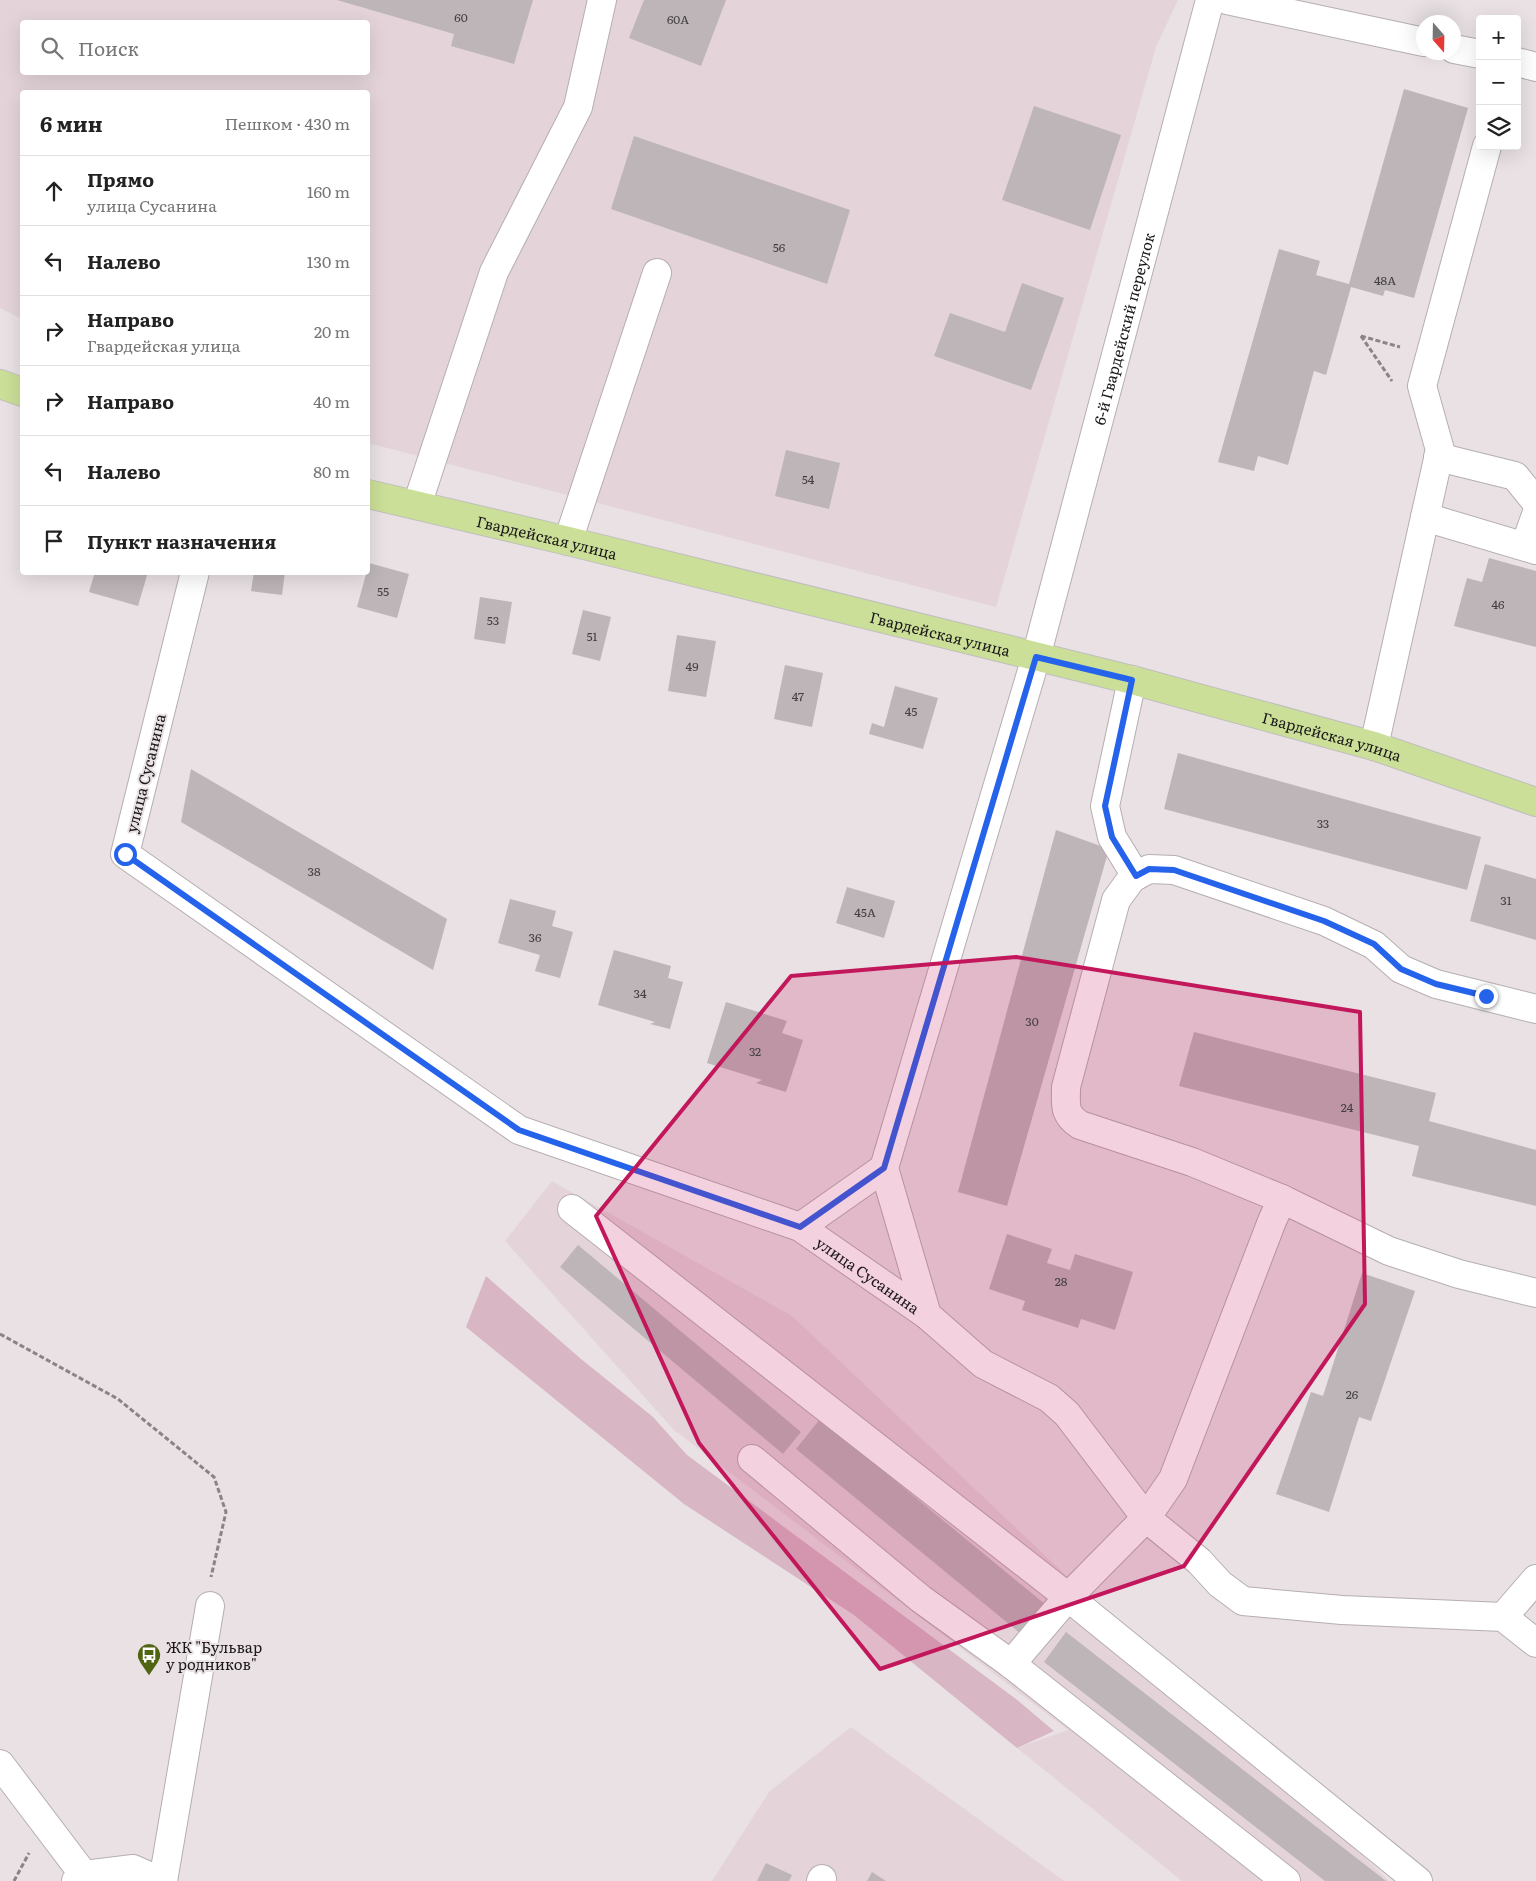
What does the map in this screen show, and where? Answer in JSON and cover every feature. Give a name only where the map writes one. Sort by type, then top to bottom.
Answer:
[{"type":"main road","points":[[0,384],[20,391]]},
{"type":"main road","name":"Гвардейская улица","points":[[370,494],[568,541],[1132,680],[1374,746],[1536,802]]},
{"type":"street","points":[[417,505],[494,272],[578,107],[602,0]]},
{"type":"street","name":"6-й Гвардейский переулок","points":[[884,1168],[1036,657],[1210,0]]},
{"type":"street","points":[[1227,0],[1416,40]]},
{"type":"street","points":[[1461,50],[1476,53]]},
{"type":"street","points":[[1521,63],[1536,67]]},
{"type":"street","points":[[1374,746],[1440,450],[1422,386],[1486,150]]},
{"type":"street","points":[[568,541],[657,273]]},
{"type":"street","points":[[1438,457],[1515,476],[1536,502]]},
{"type":"street","points":[[1425,517],[1530,548],[1536,515]]},
{"type":"street","name":"улица Сусанина","points":[[194,575],[125,854],[519,1130],[800,1227],[927,1315],[983,1364],[1049,1398],[1067,1414],[1146,1518],[1199,1561],[1220,1584],[1243,1600],[1342,1610],[1503,1617]]},
{"type":"street","points":[[1132,680],[1105,806],[1112,837],[1136,876]]},
{"type":"street","points":[[1536,1009],[1436,984],[1401,969],[1374,944],[1324,921],[1174,870],[1149,869],[1132,878],[1116,900],[1066,1087],[1066,1107],[1070,1118],[1080,1125],[1192,1162],[1282,1200],[1389,1251],[1459,1274],[1536,1293]]},
{"type":"street","points":[[800,1227],[884,1168],[927,1315]]},
{"type":"street","points":[[1011,1664],[1068,1596],[1146,1518],[1173,1479],[1268,1230],[1282,1200]]},
{"type":"street","points":[[572,1209],[1068,1596],[1418,1881]]},
{"type":"street","points":[[752,1459],[921,1599],[1011,1664],[1286,1881]]},
{"type":"street","points":[[1536,1579],[1503,1617],[1536,1643]]},
{"type":"street","points":[[0,1764],[80,1878],[133,1869],[162,1881],[210,1606]]},
{"type":"path","points":[[1361,336],[1430,356]]},
{"type":"path","points":[[0,1334],[118,1399],[214,1476],[226,1512],[212,1575],[210,1606]]},
{"type":"path","points":[[14,1881],[31,1848]]},
{"type":"highlighted area","points":[[1016,957],[1360,1012],[1365,1304],[1184,1566],[880,1669],[699,1443],[596,1216],[791,976]]},
{"type":"shaded area","points":[[0,0],[1178,0],[1156,47],[996,607],[370,444],[370,90],[20,90],[20,318],[0,308]]},
{"type":"shaded area","points":[[552,1181],[792,1316],[1389,1881],[1182,1881],[1017,1748],[1068,1730],[674,1430],[505,1241]]},
{"type":"shaded area","points":[[486,1276],[581,1359],[653,1417],[687,1455],[1016,1699],[1054,1731],[1017,1748],[854,1615],[684,1504],[466,1327]]},
{"type":"shaded area","points":[[851,1727],[1064,1881],[712,1881],[769,1792]]},
{"type":"building","points":[[337,0],[533,0],[514,64],[451,46],[454,34]]},
{"type":"building","points":[[644,0],[726,0],[701,66],[629,38]]},
{"type":"building","points":[[1404,89],[1468,108],[1414,298],[1385,290],[1383,296],[1351,287],[1326,375],[1314,371],[1288,465],[1258,456],[1254,471],[1218,462],[1279,249],[1320,261],[1316,275],[1349,284]]},
{"type":"building","points":[[1034,106],[1121,135],[1090,230],[1002,200]]},
{"type":"building","points":[[634,136],[850,210],[827,284],[611,209]]},
{"type":"building","points":[[1022,283],[1064,298],[1031,390],[934,356],[950,313],[1005,332]]},
{"type":"building","points":[[786,450],[840,463],[829,509],[775,496]]},
{"type":"building","points":[[1489,558],[1536,571],[1536,647],[1454,626],[1467,578],[1482,582]]},
{"type":"building","points":[[370,563],[409,574],[397,618],[357,607],[366,575],[370,575]]},
{"type":"building","points":[[94,575],[147,575],[138,606],[89,592]]},
{"type":"building","points":[[254,575],[285,575],[282,595],[251,591]]},
{"type":"building","points":[[480,597],[512,602],[505,644],[474,639]]},
{"type":"building","points":[[583,610],[611,617],[600,661],[572,654]]},
{"type":"building","points":[[677,635],[716,641],[706,697],[668,691]]},
{"type":"building","points":[[785,665],[823,673],[812,727],[774,719]]},
{"type":"building","points":[[895,686],[938,698],[923,749],[869,734],[872,723],[884,727]]},
{"type":"building","points":[[1178,753],[1481,837],[1467,890],[1164,809]]},
{"type":"building","points":[[191,769],[447,919],[433,970],[181,822]]},
{"type":"building","points":[[1056,830],[1109,849],[1007,1206],[958,1192]]},
{"type":"building","points":[[1485,864],[1536,879],[1536,940],[1470,921]]},
{"type":"building","points":[[847,887],[895,901],[884,938],[836,923]]},
{"type":"building","points":[[510,899],[556,911],[552,926],[573,932],[560,978],[535,971],[540,955],[498,943]]},
{"type":"building","points":[[614,950],[671,966],[668,978],[683,982],[670,1029],[650,1024],[655,1022],[598,1005]]},
{"type":"building","points":[[726,1002],[787,1021],[782,1033],[803,1040],[786,1092],[756,1083],[762,1080],[707,1063]]},
{"type":"building","points":[[1194,1032],[1436,1093],[1429,1121],[1536,1150],[1536,1206],[1412,1176],[1419,1146],[1179,1086]]},
{"type":"building","points":[[1007,1234],[1052,1249],[1047,1263],[1070,1270],[1075,1254],[1133,1272],[1115,1330],[1081,1319],[1078,1328],[1022,1310],[1025,1301],[989,1289]]},
{"type":"building","points":[[578,1245],[801,1432],[783,1454],[560,1267]]},
{"type":"building","points":[[1362,1273],[1415,1291],[1371,1421],[1359,1417],[1329,1512],[1276,1494],[1311,1392],[1323,1396]]},
{"type":"building","points":[[820,1419],[1046,1605],[1021,1634],[796,1449]]},
{"type":"building","points":[[1066,1632],[1386,1881],[1325,1881],[1044,1662]]},
{"type":"building","points":[[766,1863],[792,1875],[789,1881],[757,1881]]},
{"type":"building","points":[[872,1872],[886,1881],[867,1881]]},
{"type":"place","name":"ЖК \"Бульвар у родников\"","points":[[149,1676]]},
{"type":"route","points":[[125,854],[519,1130],[800,1227],[884,1168],[1036,657],[1132,680],[1105,806],[1112,837],[1136,876],[1149,869],[1174,870],[1324,921],[1374,944],[1401,969],[1436,984],[1486,996]]}]
